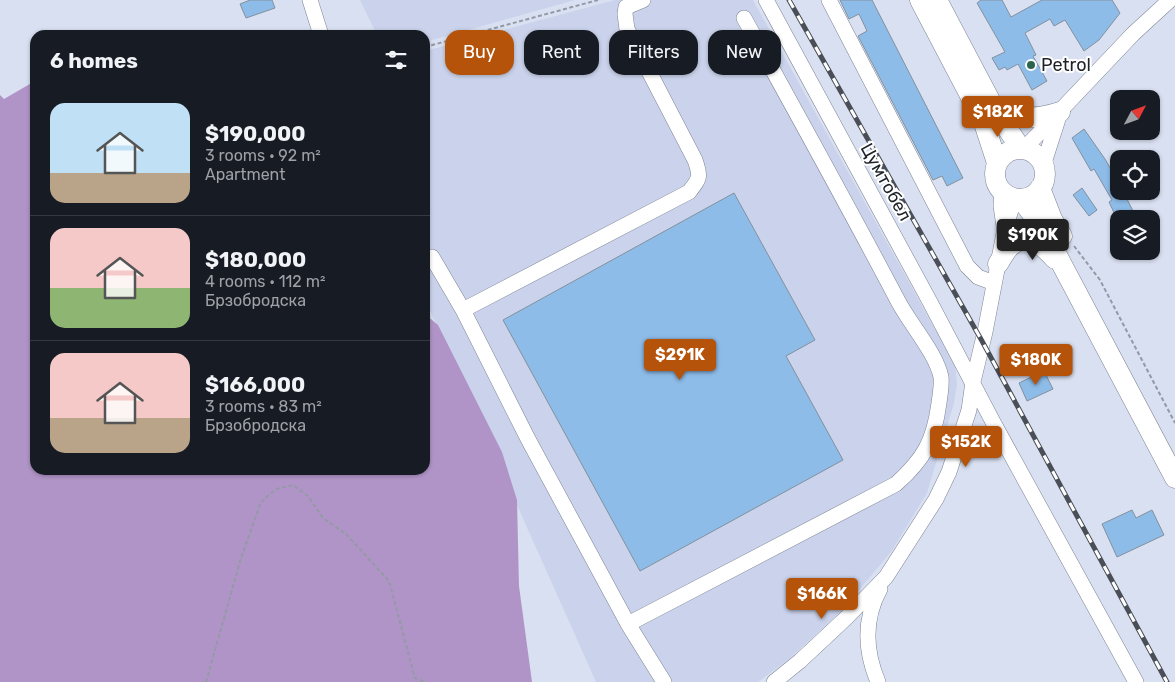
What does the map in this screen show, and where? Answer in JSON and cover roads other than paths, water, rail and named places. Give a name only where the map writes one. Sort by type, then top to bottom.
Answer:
[{"type":"main road","points":[[920,0],[983,120],[998,163]]},
{"type":"main road","points":[[936,0],[995,110],[1023,149],[1034,154],[1043,166],[1044,180],[1040,188],[1032,196],[1013,196]]},
{"type":"main road","points":[[995,110],[1012,117],[1029,119],[1045,117],[1060,112]]},
{"type":"main road","points":[[1023,149],[1010,151],[1001,158],[996,169],[996,180],[1042,226],[1175,478]]},
{"type":"main road","points":[[1040,188],[1052,218],[1175,448]]},
{"type":"main road","points":[[996,273],[1011,245],[1020,239],[1033,240],[1046,249],[1066,272]]},
{"type":"street","points":[[310,0],[319,30]]},
{"type":"street","points":[[463,310],[689,192],[698,182],[700,174],[695,160],[627,29],[626,7],[643,0]]},
{"type":"street","name":"Цумтобел","points":[[766,0],[1136,682]]},
{"type":"street","name":"Цумтобел","points":[[829,0],[967,266],[978,277],[996,273]]},
{"type":"street","points":[[1023,149],[1133,34],[1170,0]]},
{"type":"street","points":[[744,18],[750,30]]},
{"type":"street","points":[[781,60],[794,53]]},
{"type":"street","points":[[628,624],[896,484],[913,468],[932,440],[938,410],[941,378],[936,361],[904,312],[836,182],[775,75]]},
{"type":"street","points":[[1043,166],[1060,112]]},
{"type":"street","points":[[878,682],[868,647],[869,616],[876,596],[886,577],[926,516],[949,472],[966,419],[985,332],[1005,228],[1001,206],[1013,196]]},
{"type":"street","points":[[432,257],[463,310],[528,439],[628,624],[664,682]]},
{"type":"street","points":[[882,271],[906,258]]},
{"type":"street","points":[[774,682],[800,662],[886,577]]},
{"type":"railway","points":[[789,0],[982,341],[1167,682]]},
{"type":"place","name":"Petrol","points":[[1031,65]]}]
